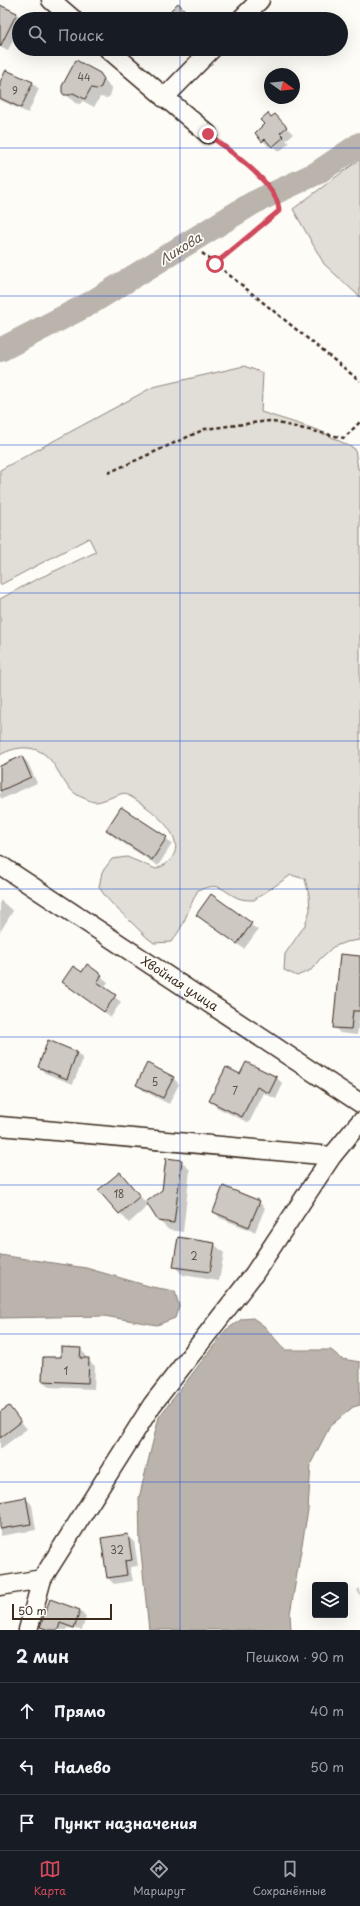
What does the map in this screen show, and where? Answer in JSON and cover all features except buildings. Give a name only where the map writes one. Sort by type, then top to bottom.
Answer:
[{"type":"street","points":[[51,0],[65,12]]},
{"type":"street","points":[[248,12],[260,0]]},
{"type":"street","points":[[116,56],[208,134]]},
{"type":"street","points":[[164,98],[205,56]]},
{"type":"street","name":"Хвойная улица","points":[[0,865],[360,1103]]},
{"type":"street","points":[[28,1630],[42,1579],[152,1405],[254,1274],[332,1156],[360,1122]]},
{"type":"street","points":[[0,1126],[332,1156]]},
{"type":"street","points":[[0,1586],[42,1579]]},
{"type":"path","points":[[208,134],[262,177],[279,204],[279,211],[215,264]]},
{"type":"path","points":[[202,253],[360,381]]},
{"type":"path","points":[[108,473],[205,429],[269,421],[344,438],[360,422]]},
{"type":"shaded area","points":[[360,159],[360,297],[324,264],[293,209]]},
{"type":"shaded area","points":[[244,366],[263,373],[261,412],[318,430],[355,449],[358,469],[360,469],[360,940],[346,942],[333,947],[311,970],[297,976],[284,970],[285,954],[305,925],[310,910],[309,895],[305,879],[291,875],[254,900],[244,900],[238,898],[223,889],[216,887],[198,890],[176,936],[171,942],[154,943],[114,906],[99,887],[102,872],[112,859],[127,857],[156,869],[168,862],[175,852],[175,842],[163,821],[142,804],[124,793],[95,802],[74,793],[47,756],[34,749],[13,749],[0,755],[0,599],[33,581],[96,552],[89,538],[0,585],[0,470],[153,387]]},
{"type":"shaded area","points":[[0,1255],[86,1268],[152,1287],[175,1291],[179,1306],[175,1318],[157,1325],[104,1316],[0,1318]]},
{"type":"shaded area","points":[[253,1318],[264,1326],[285,1350],[331,1350],[342,1359],[360,1362],[360,1405],[353,1407],[330,1426],[311,1463],[308,1510],[290,1614],[291,1630],[149,1630],[140,1543],[139,1498],[159,1417],[226,1330],[242,1319]]},
{"type":"waterway","name":"Ликова","points":[[0,350],[89,304],[253,203],[317,173],[360,144]]},
{"type":"route","points":[[208,134],[262,177],[279,204],[279,211],[215,264]]}]
